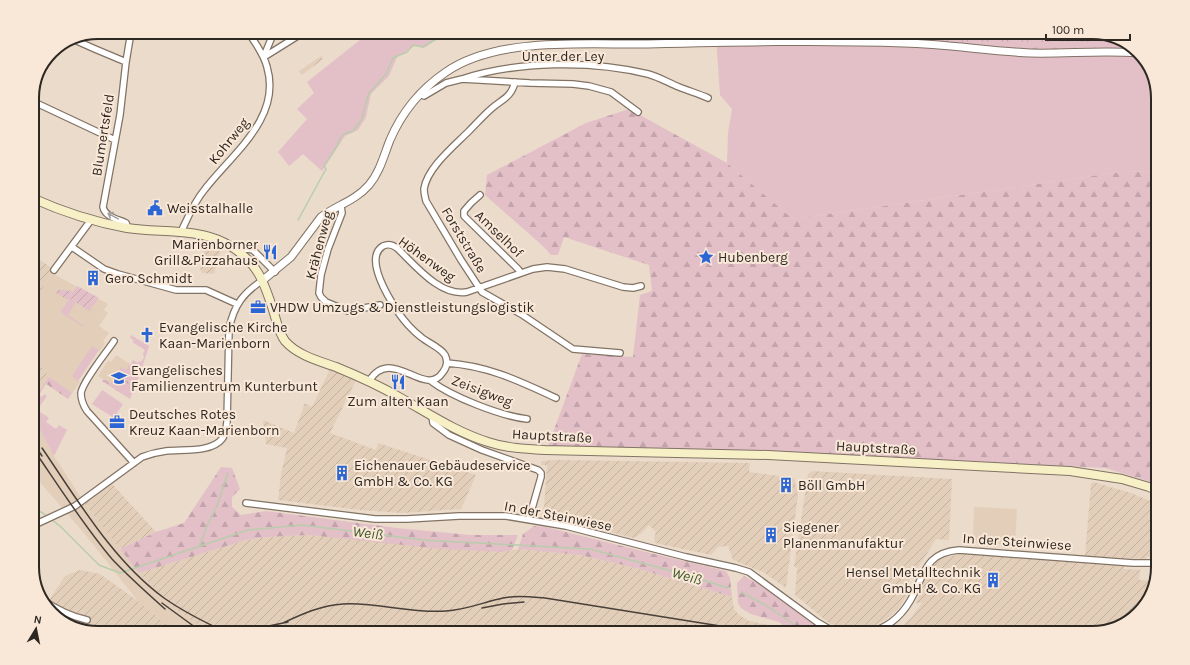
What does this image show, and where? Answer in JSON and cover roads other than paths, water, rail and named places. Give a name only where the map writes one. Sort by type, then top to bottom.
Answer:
[{"type":"main road","name":"Hauptstraße","points":[[39,201],[57,209],[91,220],[128,228],[181,232],[208,237],[224,243],[238,252],[258,272],[263,280],[281,335],[287,342],[305,355],[369,381],[465,434],[488,442],[518,448],[545,450],[776,456],[1070,471],[1122,479],[1151,488]]},
{"type":"street","name":"Blumertsfeld","points":[[128,228],[126,223],[110,216],[104,211],[104,201],[120,115],[130,39]]},
{"type":"street","name":"Kohrweg","points":[[181,232],[203,191],[246,142],[263,116],[268,97],[268,68],[264,57],[252,39]]},
{"type":"street","points":[[264,57],[271,39]]},
{"type":"street","points":[[264,57],[293,39]]},
{"type":"street","points":[[80,42],[95,50],[126,62]]},
{"type":"street","points":[[39,523],[75,506],[142,457],[152,454],[206,448],[218,443],[222,439],[225,434],[227,422],[229,329],[231,318],[237,304],[246,293],[275,272],[291,257],[321,217],[327,212],[356,197],[369,185],[383,158],[397,125],[420,94],[447,71],[483,54],[506,49],[561,45],[796,42],[905,43],[1028,53],[1129,53]]},
{"type":"street","name":"Unter der Ley","points":[[420,94],[424,96],[446,83],[490,71],[548,65],[614,68],[650,75],[708,98]]},
{"type":"street","points":[[462,79],[573,84],[596,87],[611,92],[638,112]]},
{"type":"street","name":"Forststraße","points":[[515,82],[508,97],[490,109],[431,172],[424,189],[426,201],[482,292],[521,314],[573,349],[620,353]]},
{"type":"street","points":[[39,104],[115,140]]},
{"type":"street","name":"Amselhof","points":[[480,195],[471,202],[464,211],[464,216],[521,273]]},
{"type":"street","name":"Krähenweg","points":[[341,206],[342,214],[328,249],[321,275],[319,293],[326,302],[348,311],[380,305]]},
{"type":"street","points":[[54,270],[91,220]]},
{"type":"street","name":"Höhenweg","points":[[447,363],[446,357],[442,352],[420,336],[412,328],[399,313],[388,296],[377,270],[376,258],[382,247],[393,245],[428,278],[452,292],[460,294],[538,267],[558,267],[623,287],[633,288],[641,286]]},
{"type":"street","points":[[72,247],[104,269],[118,274],[176,290],[206,290],[237,304]]},
{"type":"street","points":[[238,252],[243,248],[253,250],[275,272]]},
{"type":"street","points":[[114,341],[85,384],[81,398],[87,411],[134,463]]},
{"type":"street","points":[[369,381],[383,368],[400,370],[426,381],[437,380],[444,372],[447,363],[466,365],[501,374],[556,398]]},
{"type":"street","name":"Zeisigweg","points":[[431,381],[439,387],[480,406],[527,419]]},
{"type":"street","points":[[432,416],[433,423],[449,435],[482,450],[538,470],[541,473],[542,477],[529,519]]},
{"type":"street","name":"In der Steinwiese","points":[[246,503],[375,519],[506,516],[566,526],[749,572],[817,622],[825,626]]},
{"type":"street","name":"In der Steinwiese","points":[[885,626],[897,618],[910,601],[926,568],[936,557],[949,551],[967,550],[1151,563]]},
{"type":"street","points":[[58,610],[73,617],[87,620]]},
{"type":"waterway","points":[[298,220],[326,169],[324,166],[337,146],[340,138],[344,134],[353,131],[362,119],[369,93],[386,74],[393,58],[407,52],[413,45],[422,47],[437,39]]},
{"type":"waterway","points":[[199,547],[217,506],[228,473]]},
{"type":"waterway","name":"Weiß","points":[[39,511],[48,517]]},
{"type":"waterway","name":"Weiß","points":[[51,519],[99,565],[120,573],[248,530],[302,525],[423,540],[590,549],[690,576],[728,588]]},
{"type":"waterway","name":"Weiß","points":[[741,592],[767,606],[796,626]]},
{"type":"railway","points":[[42,448],[97,528],[128,566],[164,598],[195,617],[214,626]]},
{"type":"railway","points":[[39,452],[42,456]]},
{"type":"railway","points":[[39,457],[82,520],[112,559],[131,579],[165,609]]},
{"type":"railway","points":[[283,623],[312,610],[343,604],[369,605],[420,611],[446,611],[468,608],[503,598],[524,596],[720,626]]},
{"type":"railway","points":[[482,608],[524,602]]},
{"type":"railway","points":[[162,603],[193,626]]},
{"type":"railway","points":[[269,626],[288,622]]},
{"type":"place","name":"Weisstalhalle","points":[[155,208]]},
{"type":"place","name":"Marienborner Grill&Pizzahaus","points":[[270,252]]},
{"type":"place","name":"Hubenberg","points":[[706,257]]},
{"type":"place","name":"Gero Schmidt","points":[[93,278]]},
{"type":"place","name":"VHDW Umzugs & Dienstleistungslogistik","points":[[258,307]]},
{"type":"place","name":"Evangelische Kirche Kaan-Marienborn","points":[[147,335]]},
{"type":"place","name":"Evangelisches Familienzentrum Kunterbunt","points":[[119,378]]},
{"type":"place","name":"Zum alten Kaan","points":[[398,382]]},
{"type":"place","name":"Deutsches Rotes Kreuz Kaan-Marienborn","points":[[117,422]]},
{"type":"place","name":"Eichenauer Gebäudeservice GmbH & Co. KG","points":[[342,473]]},
{"type":"place","name":"Böll GmbH","points":[[786,485]]},
{"type":"place","name":"Siegener Planenmanufaktur","points":[[771,535]]},
{"type":"place","name":"Hensel Metalltechnik GmbH & Co. KG","points":[[993,580]]}]
